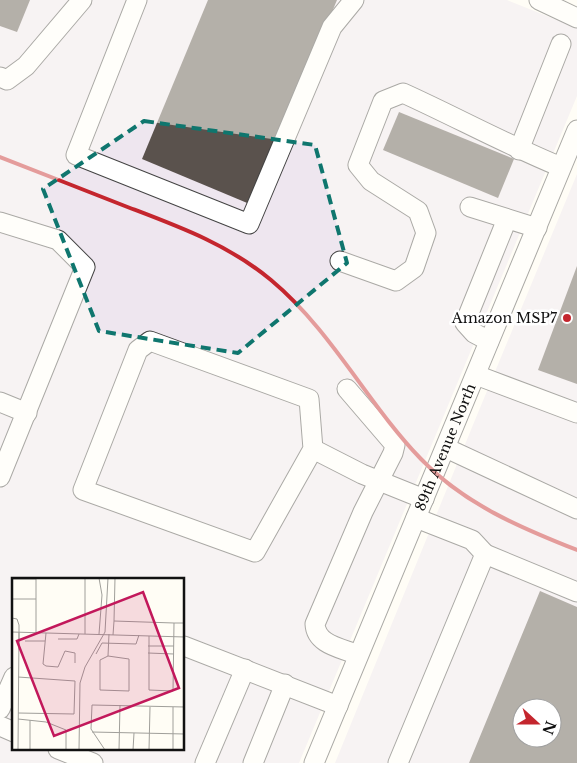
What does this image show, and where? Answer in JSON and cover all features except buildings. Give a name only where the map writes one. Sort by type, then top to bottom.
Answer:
[{"type":"street","points":[[0,77],[7,80],[26,66],[82,0]]},
{"type":"street","points":[[137,0],[76,155],[249,224],[332,27],[354,0]]},
{"type":"street","points":[[539,0],[577,18]]},
{"type":"street","points":[[519,150],[561,44]]},
{"type":"street","points":[[340,261],[396,281],[414,268],[426,233],[418,211],[371,182],[358,165],[383,101],[403,93],[519,150],[562,168]]},
{"type":"street","name":"89th Avenue North","points":[[314,763],[577,130]]},
{"type":"street","points":[[470,207],[537,228]]},
{"type":"street","points":[[489,341],[474,333],[465,323],[507,220]]},
{"type":"street","points":[[0,222],[58,240],[85,267],[0,477]]},
{"type":"street","points":[[150,341],[309,399],[313,449],[255,552],[83,490],[138,350],[150,341]]},
{"type":"street","points":[[476,375],[577,413]]},
{"type":"street","points":[[347,389],[395,445],[393,453],[377,481],[316,624],[316,631],[327,643],[358,655]]},
{"type":"street","points":[[0,402],[27,412]]},
{"type":"street","points":[[446,448],[577,509]]},
{"type":"street","points":[[313,449],[377,481],[424,499]]},
{"type":"street","points":[[416,518],[472,540],[485,554],[577,592]]},
{"type":"street","points":[[398,763],[485,554]]},
{"type":"street","points":[[185,646],[338,706]]},
{"type":"street","points":[[205,763],[245,669]]},
{"type":"street","points":[[0,709],[12,682]]},
{"type":"street","points":[[253,763],[285,684]]},
{"type":"street","points":[[0,726],[12,731]]},
{"type":"street","points":[[60,750],[92,763]]},
{"type":"highlighted area","points":[[144,121],[315,145],[347,263],[238,353],[99,331],[43,189]]},
{"type":"shaded area","points":[[0,0],[507,0],[577,28],[577,96],[299,763],[0,763]]},
{"type":"shaded area","points":[[577,174],[577,763],[335,763],[475,420]]},
{"type":"railway","points":[[0,157],[186,230],[221,247],[255,268],[293,300],[313,322],[383,415],[421,459],[438,475],[474,502],[494,513],[535,533],[577,550]]},
{"type":"place","name":"Amazon MSP7","points":[[567,318]]}]
